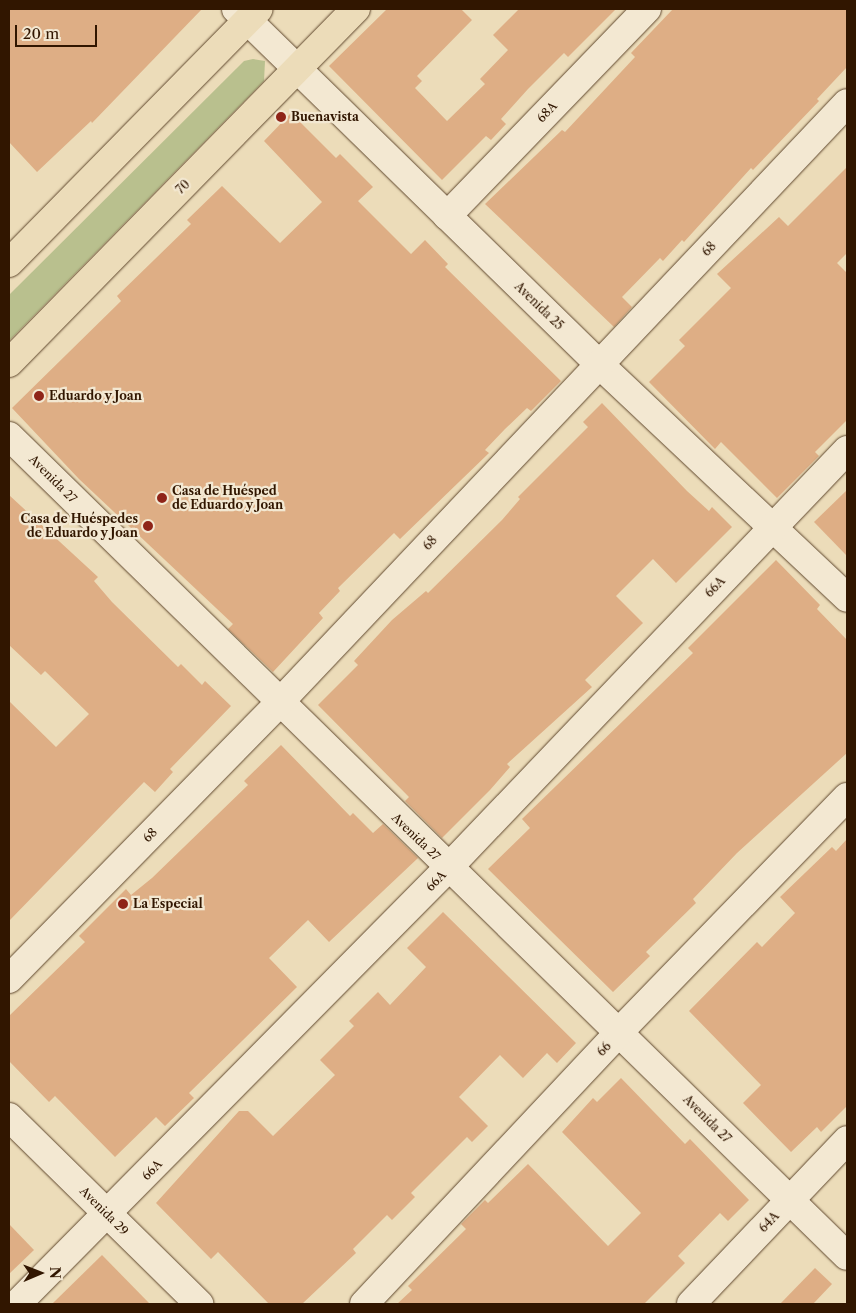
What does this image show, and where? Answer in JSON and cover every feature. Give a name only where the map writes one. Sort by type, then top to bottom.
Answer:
[{"type":"main road","name":"70","points":[[9,363],[356,9]]},
{"type":"main road","points":[[9,263],[248,13]]},
{"type":"street","name":"68A","points":[[447,216],[647,9]]},
{"type":"street","name":"Avenida 25","points":[[248,13],[296,70],[600,364],[847,598]]},
{"type":"street","name":"68","points":[[9,979],[279,704],[847,103]]},
{"type":"street","name":"Avenida 27","points":[[9,436],[279,704],[620,1031],[788,1202],[847,1256]]},
{"type":"street","name":"66A","points":[[17,1304],[108,1215],[448,868],[847,450]]},
{"type":"street","name":"66","points":[[364,1304],[620,1031],[847,797]]},
{"type":"street","name":"Avenida 29","points":[[9,1117],[199,1304]]},
{"type":"street","name":"64A","points":[[691,1304],[847,1140]]},
{"type":"green space","points":[[253,59],[265,61],[264,81],[9,341],[9,295],[244,61]]},
{"type":"building","points":[[9,9],[202,9],[92,123],[91,121],[37,172],[9,142]]},
{"type":"building","points":[[387,9],[461,9],[472,20],[417,76],[422,81],[415,88],[447,121],[485,84],[480,79],[508,50],[493,35],[519,9],[616,9],[568,57],[564,53],[528,89],[501,119],[506,124],[491,140],[486,136],[442,180],[329,66]]},
{"type":"building","points":[[673,9],[847,9],[847,67],[817,99],[819,101],[753,170],[751,168],[684,242],[682,240],[663,261],[660,258],[622,297],[632,307],[614,327],[485,204],[562,130],[565,132],[635,57],[631,53]]},
{"type":"building","points":[[291,113],[336,158],[340,154],[373,187],[358,201],[411,254],[425,240],[448,264],[445,267],[561,381],[531,411],[527,408],[505,429],[485,450],[489,453],[400,539],[394,533],[338,588],[340,591],[319,613],[323,618],[273,672],[228,629],[233,624],[79,479],[12,408],[121,301],[117,296],[191,224],[187,220],[222,186],[280,243],[322,202],[264,141]]},
{"type":"building","points":[[847,167],[847,253],[837,263],[847,273],[847,420],[815,452],[819,456],[777,498],[721,442],[715,449],[649,382],[685,346],[679,340],[731,288],[717,274],[779,217],[788,226]]},
{"type":"building","points":[[602,403],[687,491],[709,511],[712,507],[732,527],[676,583],[653,559],[616,596],[643,623],[585,680],[592,687],[507,764],[510,767],[490,790],[442,838],[405,801],[409,797],[318,705],[358,665],[354,661],[392,620],[426,591],[428,593],[502,520],[520,499],[518,497],[588,427],[583,422]]},
{"type":"building","points":[[847,490],[847,556],[814,522]]},
{"type":"building","points":[[9,495],[98,577],[94,581],[112,602],[178,667],[181,664],[202,685],[205,681],[231,706],[170,769],[173,772],[155,792],[144,782],[9,921],[9,701],[56,747],[89,714],[45,671],[41,675],[9,645]]},
{"type":"building","points":[[776,560],[820,605],[817,609],[847,640],[847,753],[737,853],[693,899],[696,903],[646,952],[650,956],[613,992],[488,869],[530,828],[522,819],[693,653],[688,648]]},
{"type":"building","points":[[281,745],[350,816],[353,813],[373,833],[383,824],[418,858],[329,942],[308,920],[269,958],[297,987],[189,1093],[194,1098],[165,1126],[156,1117],[115,1157],[55,1096],[49,1102],[9,1061],[9,1016],[85,942],[79,936],[126,889],[131,895],[152,878],[248,785],[244,781]]},
{"type":"building","points":[[847,839],[847,1106],[821,1132],[817,1127],[791,1152],[743,1103],[761,1085],[689,1011],[757,942],[762,947],[795,913],[780,897],[832,847],[836,851]]},
{"type":"building","points":[[443,912],[576,1043],[557,1063],[547,1053],[523,1078],[500,1055],[459,1097],[488,1126],[472,1142],[467,1137],[411,1193],[415,1197],[392,1220],[387,1215],[353,1249],[356,1253],[302,1304],[269,1304],[218,1252],[211,1259],[156,1203],[239,1111],[248,1111],[273,1136],[335,1075],[320,1060],[354,1026],[349,1021],[378,992],[390,1005],[426,967],[407,948]]},
{"type":"building","points":[[621,1078],[685,1144],[690,1139],[749,1200],[728,1221],[720,1213],[678,1256],[685,1263],[644,1304],[397,1304],[412,1290],[408,1286],[466,1229],[461,1224],[485,1200],[488,1203],[528,1164],[608,1246],[641,1213],[562,1132],[593,1098],[597,1102]]},
{"type":"building","points":[[9,1224],[34,1250],[9,1274]]},
{"type":"building","points":[[102,1255],[150,1304],[52,1304]]},
{"type":"building","points":[[815,1268],[832,1284],[813,1304],[780,1304]]},
{"type":"place","name":"Buenavista","points":[[281,117]]},
{"type":"place","name":"Eduardo y Joan","points":[[39,396]]},
{"type":"place","name":"Casa de Huésped de Eduardo y Joan","points":[[162,498]]},
{"type":"place","name":"Casa de Huéspedes de Eduardo y Joan","points":[[148,526]]},
{"type":"place","name":"La Especial","points":[[123,904]]}]
